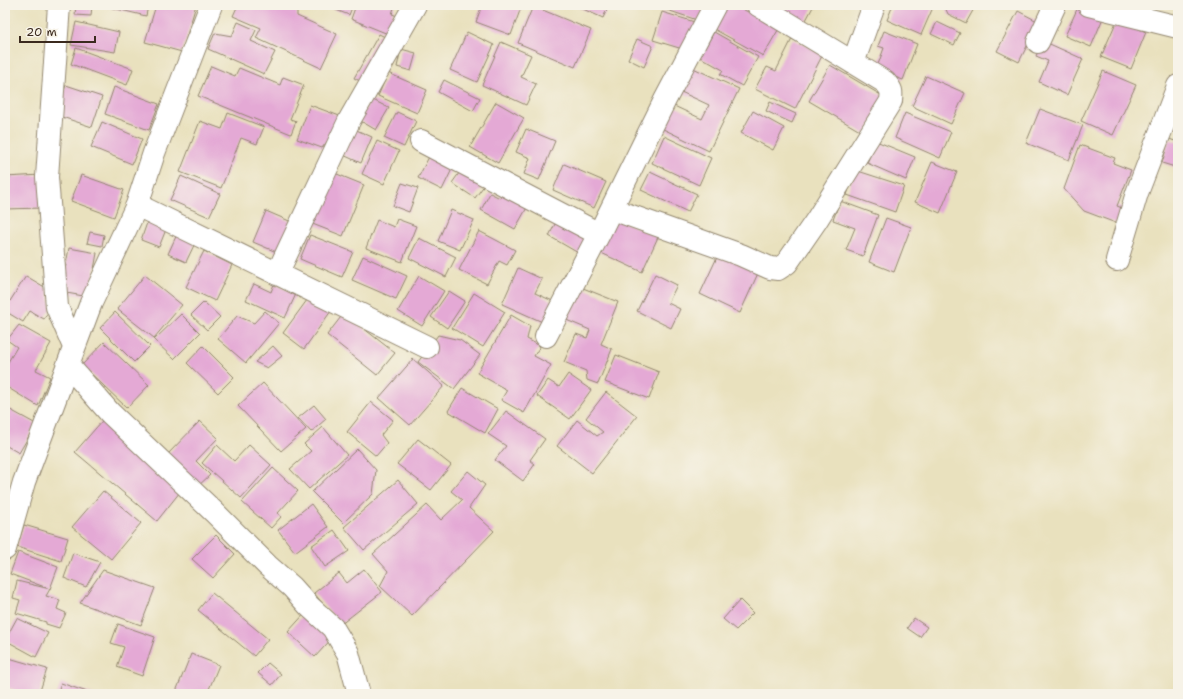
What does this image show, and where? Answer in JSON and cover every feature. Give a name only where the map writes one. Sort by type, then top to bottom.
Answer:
[{"type":"street","points":[[58,5],[47,177],[56,307],[71,356],[110,413],[214,512],[268,566],[292,587],[332,628],[348,653],[359,694]]},
{"type":"street","points":[[5,549],[24,482],[91,303],[137,206],[154,153],[211,5]]},
{"type":"street","points":[[277,274],[350,119],[415,5]]},
{"type":"street","points":[[546,336],[612,209],[665,100],[715,5]]},
{"type":"street","points":[[612,209],[741,255],[770,268],[778,269],[787,263],[816,221],[891,101],[892,89],[885,82],[758,5]]},
{"type":"street","points":[[853,63],[874,5]]},
{"type":"street","points":[[1038,42],[1055,5]]},
{"type":"street","points":[[1089,5],[1178,27]]},
{"type":"street","points":[[1116,260],[1137,193],[1178,86]]},
{"type":"street","points":[[421,141],[599,234]]},
{"type":"street","points":[[137,206],[427,347]]},
{"type":"building","points":[[76,5],[92,5],[91,16],[75,15]]},
{"type":"building","points":[[100,5],[148,5],[146,16]]},
{"type":"building","points":[[156,5],[196,5],[182,52],[145,42]]},
{"type":"building","points":[[238,5],[297,5],[297,16],[337,34],[321,68],[256,38],[261,28],[233,16]]},
{"type":"building","points":[[323,5],[353,5],[349,15]]},
{"type":"building","points":[[356,5],[395,5],[392,14],[400,17],[393,36],[351,19]]},
{"type":"building","points":[[482,5],[522,5],[511,35],[476,22]]},
{"type":"building","points":[[574,5],[609,5],[603,18]]},
{"type":"building","points":[[652,5],[705,5],[700,21]]},
{"type":"building","points":[[724,5],[735,5],[748,12],[753,9],[781,25],[763,56],[712,28]]},
{"type":"building","points":[[783,5],[814,5],[805,22],[780,9]]},
{"type":"building","points":[[893,5],[934,5],[921,35],[887,20]]},
{"type":"building","points":[[944,5],[976,5],[966,23],[948,14]]},
{"type":"building","points":[[533,6],[591,30],[575,67],[518,43]]},
{"type":"building","points":[[1078,7],[1103,18],[1091,47],[1065,36]]},
{"type":"building","points":[[1018,11],[1039,22],[1019,62],[997,51]]},
{"type":"building","points":[[662,12],[698,23],[689,51],[653,40]]},
{"type":"building","points":[[1117,20],[1146,32],[1131,69],[1101,57]]},
{"type":"building","points":[[76,22],[119,32],[115,52],[71,45]]},
{"type":"building","points":[[238,22],[256,30],[251,41],[275,52],[264,74],[208,49],[215,33],[232,36]]},
{"type":"building","points":[[937,22],[960,33],[954,45],[931,34]]},
{"type":"building","points":[[884,31],[917,44],[903,80],[876,70],[884,48],[878,46]]},
{"type":"building","points":[[467,32],[494,45],[477,82],[450,70]]},
{"type":"building","points":[[714,32],[758,57],[742,86],[720,74],[723,70],[700,57]]},
{"type":"building","points":[[379,34],[389,39],[364,83],[354,78]]},
{"type":"building","points":[[637,39],[653,46],[644,67],[628,59]]},
{"type":"building","points":[[792,39],[823,54],[795,109],[755,89],[767,67],[776,71]]},
{"type":"building","points":[[1043,41],[1083,59],[1067,95],[1039,82],[1048,61],[1036,56]]},
{"type":"building","points":[[501,42],[531,55],[521,77],[536,84],[526,105],[482,85]]},
{"type":"building","points":[[76,48],[133,69],[127,85],[71,64]]},
{"type":"building","points":[[401,49],[416,53],[411,71],[397,67]]},
{"type":"building","points":[[830,65],[886,98],[865,134],[809,101]]},
{"type":"building","points":[[211,66],[235,76],[239,68],[280,85],[283,77],[304,85],[290,119],[296,121],[291,134],[198,96]]},
{"type":"building","points":[[691,67],[739,89],[709,151],[661,128],[672,105],[702,119],[709,105],[679,91]]},
{"type":"building","points":[[1103,71],[1136,85],[1113,135],[1081,121]]},
{"type":"building","points":[[388,73],[427,90],[417,113],[378,96]]},
{"type":"building","points":[[926,76],[965,93],[951,124],[912,106]]},
{"type":"building","points":[[444,80],[480,98],[473,111],[438,92]]},
{"type":"building","points":[[66,85],[102,97],[92,127],[56,115]]},
{"type":"building","points":[[114,87],[159,104],[149,130],[105,114]]},
{"type":"building","points":[[371,99],[389,108],[376,130],[359,120]]},
{"type":"building","points":[[496,102],[524,118],[498,163],[470,147]]},
{"type":"building","points":[[770,102],[796,114],[792,123],[766,111]]},
{"type":"building","points":[[310,105],[345,118],[322,148],[297,139]]},
{"type":"building","points":[[1040,109],[1083,125],[1069,160],[1026,143]]},
{"type":"building","points":[[753,111],[784,128],[773,150],[741,133]]},
{"type":"building","points":[[397,112],[416,121],[404,147],[384,138]]},
{"type":"building","points":[[228,113],[264,127],[257,144],[241,138],[221,188],[180,172],[200,121],[222,129]]},
{"type":"building","points":[[905,113],[951,132],[940,158],[895,138]]},
{"type":"building","points":[[102,122],[142,139],[132,164],[91,147]]},
{"type":"building","points":[[352,128],[372,137],[361,163],[341,154]]},
{"type":"building","points":[[526,129],[555,141],[539,180],[524,174],[530,158],[516,152]]},
{"type":"building","points":[[664,136],[711,158],[699,185],[652,163]]},
{"type":"building","points":[[1169,139],[1178,142],[1178,168],[1162,163]]},
{"type":"building","points":[[377,141],[399,151],[384,184],[362,174]]},
{"type":"building","points":[[876,141],[915,157],[906,180],[867,163]]},
{"type":"building","points":[[1080,145],[1115,158],[1113,163],[1131,170],[1117,206],[1127,210],[1121,225],[1084,211],[1064,189]]},
{"type":"building","points":[[431,153],[454,165],[442,190],[418,178]]},
{"type":"building","points":[[932,162],[957,172],[940,213],[915,202]]},
{"type":"building","points":[[564,164],[606,182],[594,208],[553,190]]},
{"type":"building","points":[[462,169],[485,184],[475,198],[452,183]]},
{"type":"building","points":[[855,170],[904,186],[895,212],[847,195]]},
{"type":"building","points":[[332,172],[364,185],[343,236],[310,223]]},
{"type":"building","points":[[650,172],[697,194],[688,212],[641,190]]},
{"type":"building","points":[[41,175],[43,208],[5,209],[5,177]]},
{"type":"building","points":[[81,175],[124,190],[114,217],[71,201]]},
{"type":"building","points":[[181,176],[220,194],[209,217],[170,200]]},
{"type":"building","points":[[402,183],[418,188],[409,212],[393,206]]},
{"type":"building","points":[[504,190],[529,204],[515,229],[481,210],[490,193],[500,198]]},
{"type":"building","points":[[840,201],[878,215],[863,256],[846,250],[855,228],[833,220]]},
{"type":"building","points":[[451,210],[474,220],[460,250],[438,241]]},
{"type":"building","points":[[266,211],[294,223],[281,254],[253,242]]},
{"type":"building","points":[[613,217],[658,237],[642,272],[597,251]]},
{"type":"building","points":[[886,218],[911,227],[894,272],[869,262]]},
{"type":"building","points":[[397,219],[416,226],[402,262],[366,248],[377,220],[394,227]]},
{"type":"building","points":[[148,220],[167,227],[159,247],[141,240]]},
{"type":"building","points":[[557,220],[589,238],[580,254],[549,236]]},
{"type":"building","points":[[479,231],[515,250],[507,265],[499,261],[487,284],[459,270]]},
{"type":"building","points":[[90,232],[104,235],[102,246],[87,243]]},
{"type":"building","points":[[178,232],[196,241],[186,262],[168,254]]},
{"type":"building","points":[[310,235],[353,252],[342,277],[300,259]]},
{"type":"building","points":[[419,238],[456,257],[446,277],[409,258]]},
{"type":"building","points":[[69,248],[97,253],[89,297],[61,292]]},
{"type":"building","points":[[204,251],[232,265],[215,301],[186,287]]},
{"type":"building","points":[[719,253],[759,271],[740,313],[700,294]]},
{"type":"building","points":[[363,256],[407,276],[396,299],[352,280]]},
{"type":"building","points":[[518,268],[542,279],[535,293],[557,303],[547,324],[502,304]]},
{"type":"building","points":[[655,274],[677,285],[668,303],[680,309],[671,328],[637,311]]},
{"type":"building","points":[[145,275],[182,305],[154,338],[117,309]]},
{"type":"building","points":[[26,276],[48,289],[51,308],[44,319],[30,311],[23,322],[5,311]]},
{"type":"building","points":[[419,276],[444,291],[422,326],[398,311]]},
{"type":"building","points":[[254,284],[271,292],[274,284],[296,294],[285,318],[246,300]]},
{"type":"building","points":[[578,286],[618,302],[601,344],[612,349],[598,384],[587,380],[586,371],[564,362],[576,334],[587,338],[590,330],[564,319]]},
{"type":"building","points":[[449,291],[465,301],[447,328],[431,317]]},
{"type":"building","points":[[474,293],[505,312],[483,347],[452,328]]},
{"type":"building","points":[[310,296],[331,311],[304,349],[283,333]]},
{"type":"building","points":[[204,302],[220,317],[207,330],[191,315]]},
{"type":"building","points":[[265,311],[279,323],[246,363],[218,339],[237,316],[254,323]]},
{"type":"building","points":[[115,312],[150,346],[134,362],[100,328]]},
{"type":"building","points":[[344,313],[395,353],[377,375],[327,335]]},
{"type":"building","points":[[181,314],[200,333],[174,359],[154,340]]},
{"type":"building","points":[[511,315],[530,326],[527,339],[540,346],[534,356],[551,365],[524,413],[501,400],[507,390],[477,373]]},
{"type":"building","points":[[19,325],[51,343],[36,370],[50,377],[38,406],[5,386],[5,367],[17,347],[7,340]]},
{"type":"building","points":[[438,335],[460,340],[480,355],[454,389],[418,362]]},
{"type":"building","points":[[104,342],[149,385],[127,408],[82,365]]},
{"type":"building","points":[[203,346],[234,377],[218,393],[187,363]]},
{"type":"building","points":[[273,346],[282,356],[267,368],[255,362]]},
{"type":"building","points":[[616,355],[659,372],[649,399],[605,382]]},
{"type":"building","points":[[413,359],[444,386],[410,425],[379,398]]},
{"type":"building","points":[[568,374],[591,390],[570,419],[537,396],[548,380],[559,387]]},
{"type":"building","points":[[263,383],[306,429],[281,451],[238,406]]},
{"type":"building","points":[[462,388],[498,409],[485,433],[448,411]]},
{"type":"building","points":[[606,392],[637,416],[592,473],[557,446],[577,420],[597,436],[603,432],[586,418]]},
{"type":"building","points":[[371,402],[393,420],[381,435],[387,443],[376,456],[347,432]]},
{"type":"building","points":[[314,405],[326,419],[311,432],[298,418]]},
{"type":"building","points":[[5,407],[36,424],[19,453],[5,445]]},
{"type":"building","points":[[506,411],[545,439],[530,460],[535,464],[523,481],[495,460],[506,446],[488,434]]},
{"type":"building","points":[[102,421],[180,492],[157,521],[75,452]]},
{"type":"building","points":[[200,421],[218,438],[196,461],[210,475],[197,487],[166,456]]},
{"type":"building","points":[[323,427],[347,455],[309,489],[290,469],[311,451],[304,444]]},
{"type":"building","points":[[418,439],[451,465],[431,490],[397,464]]},
{"type":"building","points":[[217,445],[234,461],[249,445],[271,465],[241,498],[202,463]]},
{"type":"building","points":[[357,449],[376,470],[373,494],[343,523],[312,492]]},
{"type":"building","points":[[273,468],[298,491],[278,513],[281,517],[271,528],[242,502]]},
{"type":"building","points":[[468,471],[485,485],[469,508],[494,531],[412,616],[380,586],[388,571],[373,554],[427,505],[441,520],[462,500],[451,491]]},
{"type":"building","points":[[398,480],[418,504],[364,550],[344,527]]},
{"type":"building","points":[[103,491],[141,523],[111,559],[72,527]]},
{"type":"building","points":[[311,504],[328,527],[295,552],[278,530]]},
{"type":"building","points":[[24,525],[68,538],[61,561],[17,547]]},
{"type":"building","points":[[334,530],[349,551],[325,567],[311,546]]},
{"type":"building","points":[[216,535],[235,554],[213,578],[192,559]]},
{"type":"building","points":[[18,552],[58,567],[50,589],[10,574]]},
{"type":"building","points":[[73,553],[100,562],[86,587],[64,578]]},
{"type":"building","points":[[364,569],[382,592],[340,625],[314,593],[339,573],[347,583]]},
{"type":"building","points":[[103,570],[155,588],[141,625],[80,603]]},
{"type":"building","points":[[17,581],[50,589],[46,596],[60,600],[57,609],[66,613],[59,628],[46,624],[46,622],[16,613],[20,600],[13,598]]},
{"type":"building","points":[[212,593],[268,639],[254,656],[198,610]]},
{"type":"building","points":[[740,600],[753,613],[736,630],[723,619]]},
{"type":"building","points":[[307,611],[334,636],[315,657],[288,632]]},
{"type":"building","points":[[17,618],[48,633],[36,657],[5,640]]},
{"type":"building","points":[[914,618],[927,627],[920,637],[907,628]]},
{"type":"building","points":[[118,624],[155,637],[142,676],[117,667],[124,647],[111,643]]},
{"type":"building","points":[[191,654],[219,665],[207,694],[175,694]]},
{"type":"building","points":[[9,658],[47,669],[39,694],[29,694],[5,687],[5,672]]},
{"type":"building","points":[[268,663],[281,674],[272,685],[258,673]]},
{"type":"building","points":[[61,683],[93,694],[57,694]]}]
